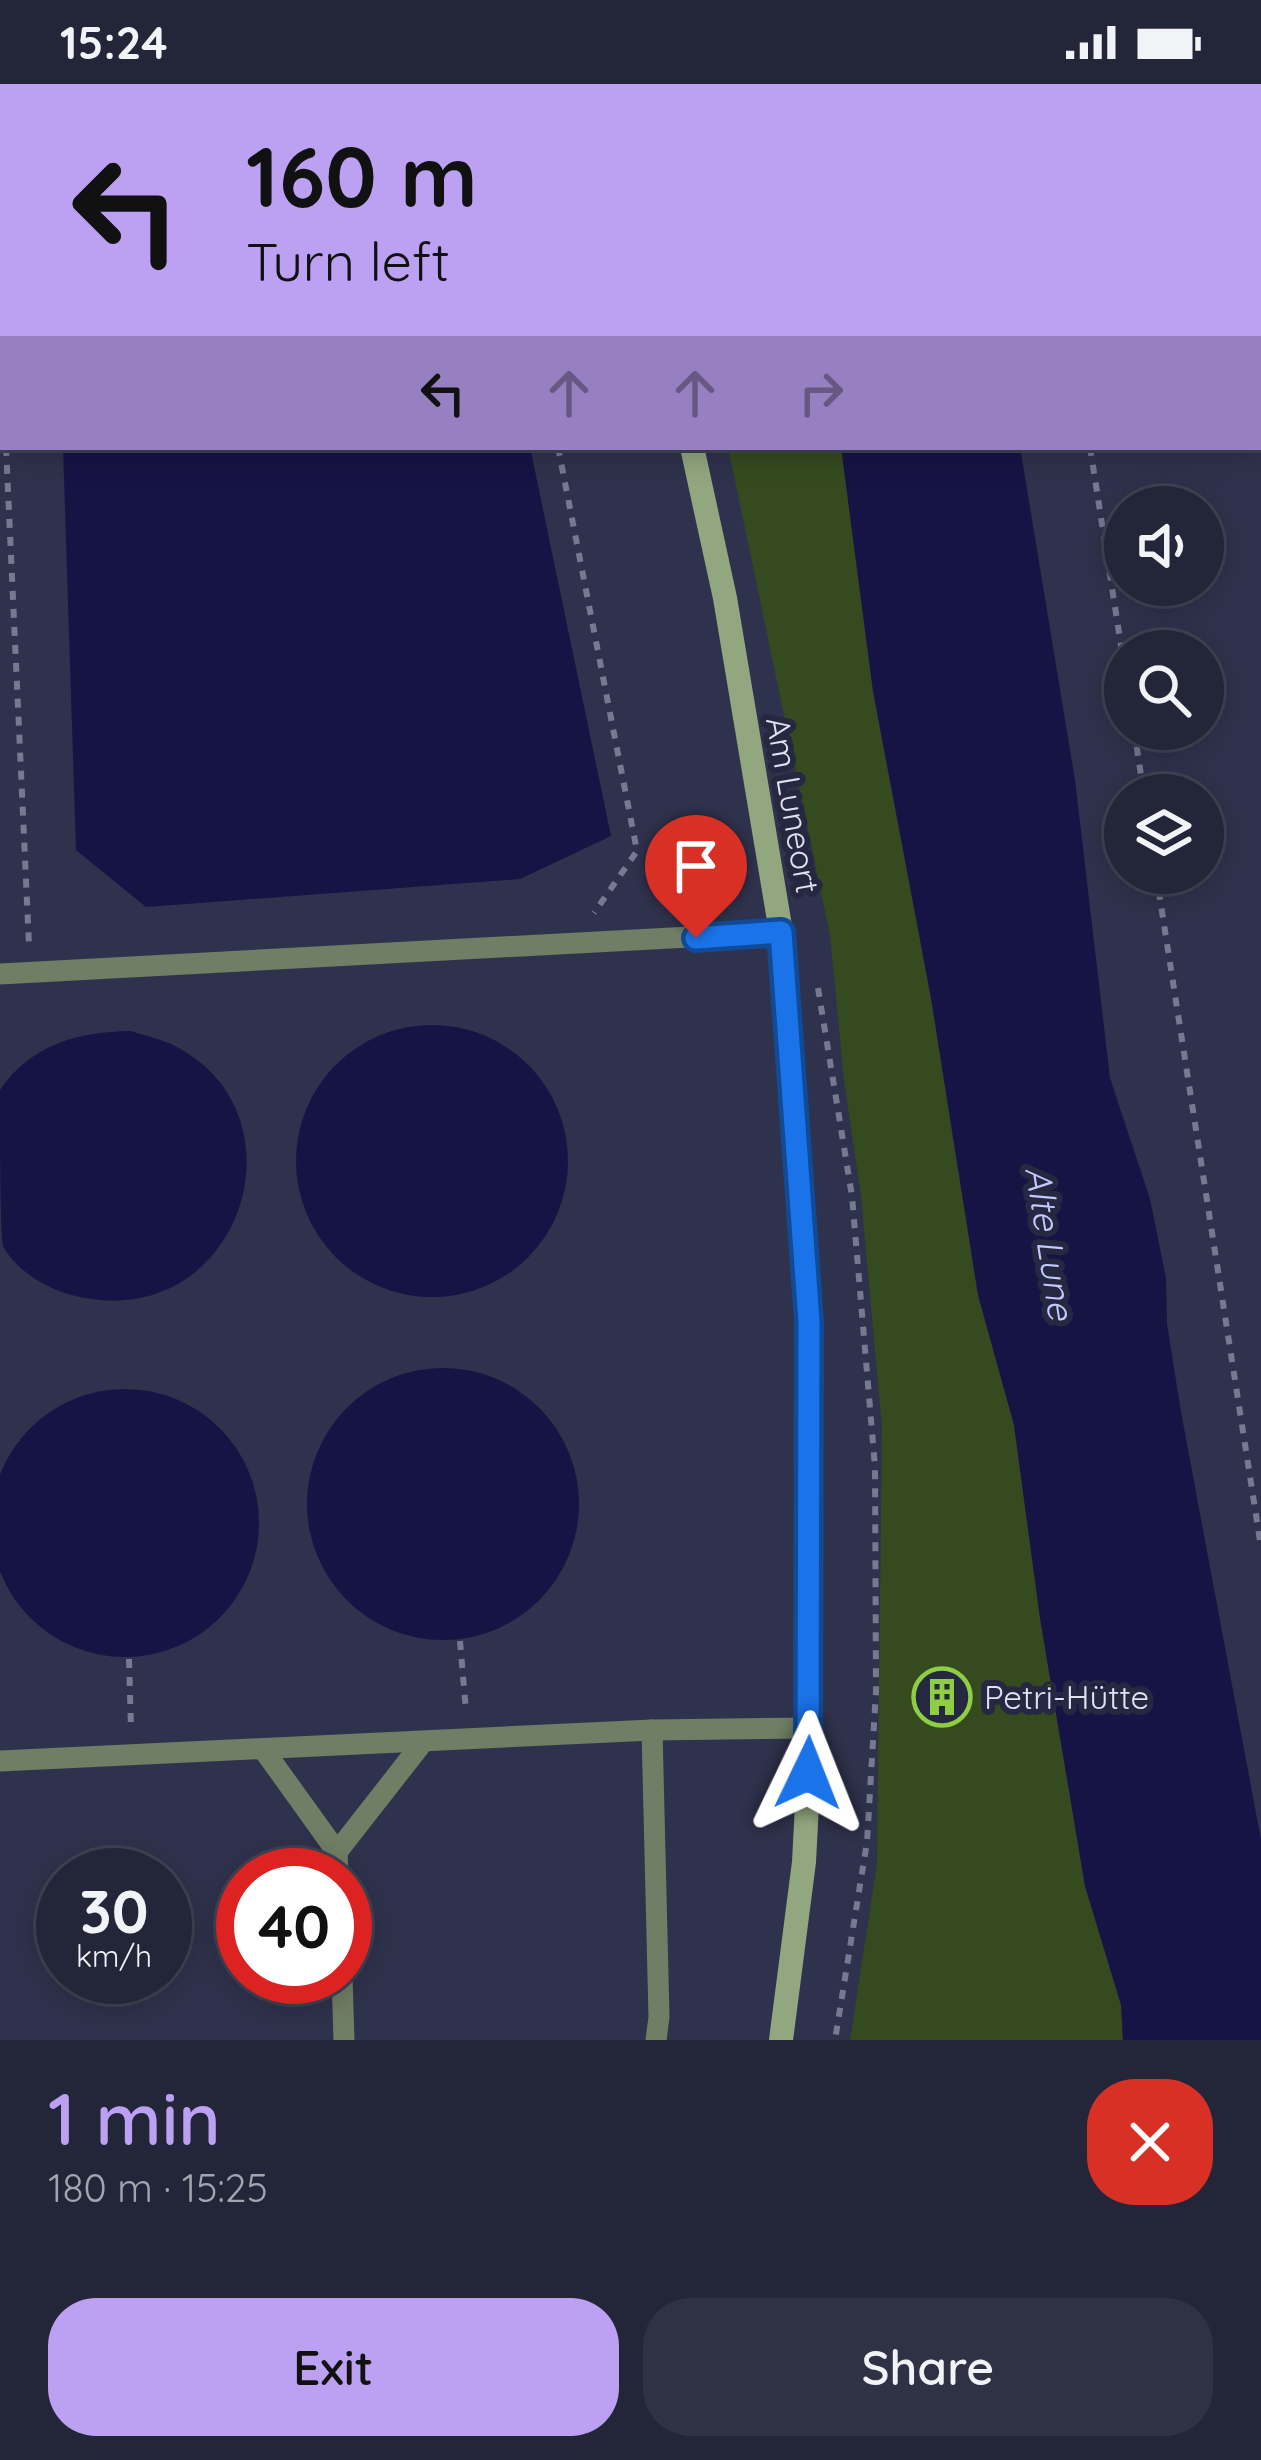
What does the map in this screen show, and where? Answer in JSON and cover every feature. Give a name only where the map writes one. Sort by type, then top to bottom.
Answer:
[{"type":"street","name":"Am Luneort","points":[[693,450],[725,598],[781,932],[809,1321],[811,1728],[804,1862],[781,2040]]},
{"type":"lane","points":[[0,974],[781,932]]},
{"type":"lane","points":[[0,1761],[652,1730],[811,1728]]},
{"type":"lane","points":[[652,1730],[656,2040]]},
{"type":"lane","points":[[340,1848],[423,1742]]},
{"type":"lane","points":[[263,1749],[334,1848]]},
{"type":"lane","points":[[343,2004],[344,2040]]},
{"type":"path","points":[[6,450],[30,973]]},
{"type":"path","points":[[559,450],[637,851],[572,946]]},
{"type":"path","points":[[1090,450],[1119,630]]},
{"type":"path","points":[[1159,894],[1261,1547]]},
{"type":"path","points":[[460,1640],[468,1739]]},
{"type":"path","points":[[129,1659],[131,1756]]},
{"type":"green space","points":[[729,450],[841,450],[873,691],[931,998],[978,1295],[1014,1425],[1040,1618],[1085,1886],[1121,2005],[1123,2040],[850,2040],[877,1864],[882,1427],[830,935]]},
{"type":"water","points":[[63,450],[531,450],[611,836],[520,879],[146,907],[76,850]]},
{"type":"water","name":"Alte Lune","points":[[841,450],[1020,450],[1075,780],[1110,1078],[1150,1199],[1166,1278],[1167,1324],[1181,1412],[1261,1840],[1261,2040],[1123,2040],[1121,2005],[1085,1886],[1040,1618],[1014,1425],[978,1295],[931,998],[873,691]]},
{"type":"water","points":[[432,1025],[484,1035],[528,1065],[558,1109],[568,1161],[558,1213],[528,1257],[484,1287],[432,1297],[380,1287],[336,1257],[306,1213],[296,1161],[306,1109],[336,1065],[380,1035]]},
{"type":"water","points":[[131,1031],[175,1046],[217,1079],[241,1121],[247,1168],[237,1215],[212,1255],[175,1285],[127,1300],[68,1294],[31,1276],[3,1246],[0,1090],[41,1051],[92,1034]]},
{"type":"water","points":[[443,1368],[495,1378],[539,1408],[569,1452],[579,1504],[569,1556],[539,1600],[495,1630],[443,1640],[391,1630],[347,1600],[317,1556],[307,1504],[317,1452],[347,1408],[391,1378]]},
{"type":"water","points":[[99,1392],[151,1392],[199,1412],[236,1449],[256,1497],[256,1549],[236,1597],[199,1634],[151,1654],[99,1654],[51,1634],[14,1597],[-1,1565],[-1,1481],[14,1449],[51,1412]]},
{"type":"place","name":"Petri-Hütte","points":[[942,1697]]},
{"type":"route","points":[[696,938],[781,932],[809,1321],[808,1773]]}]
